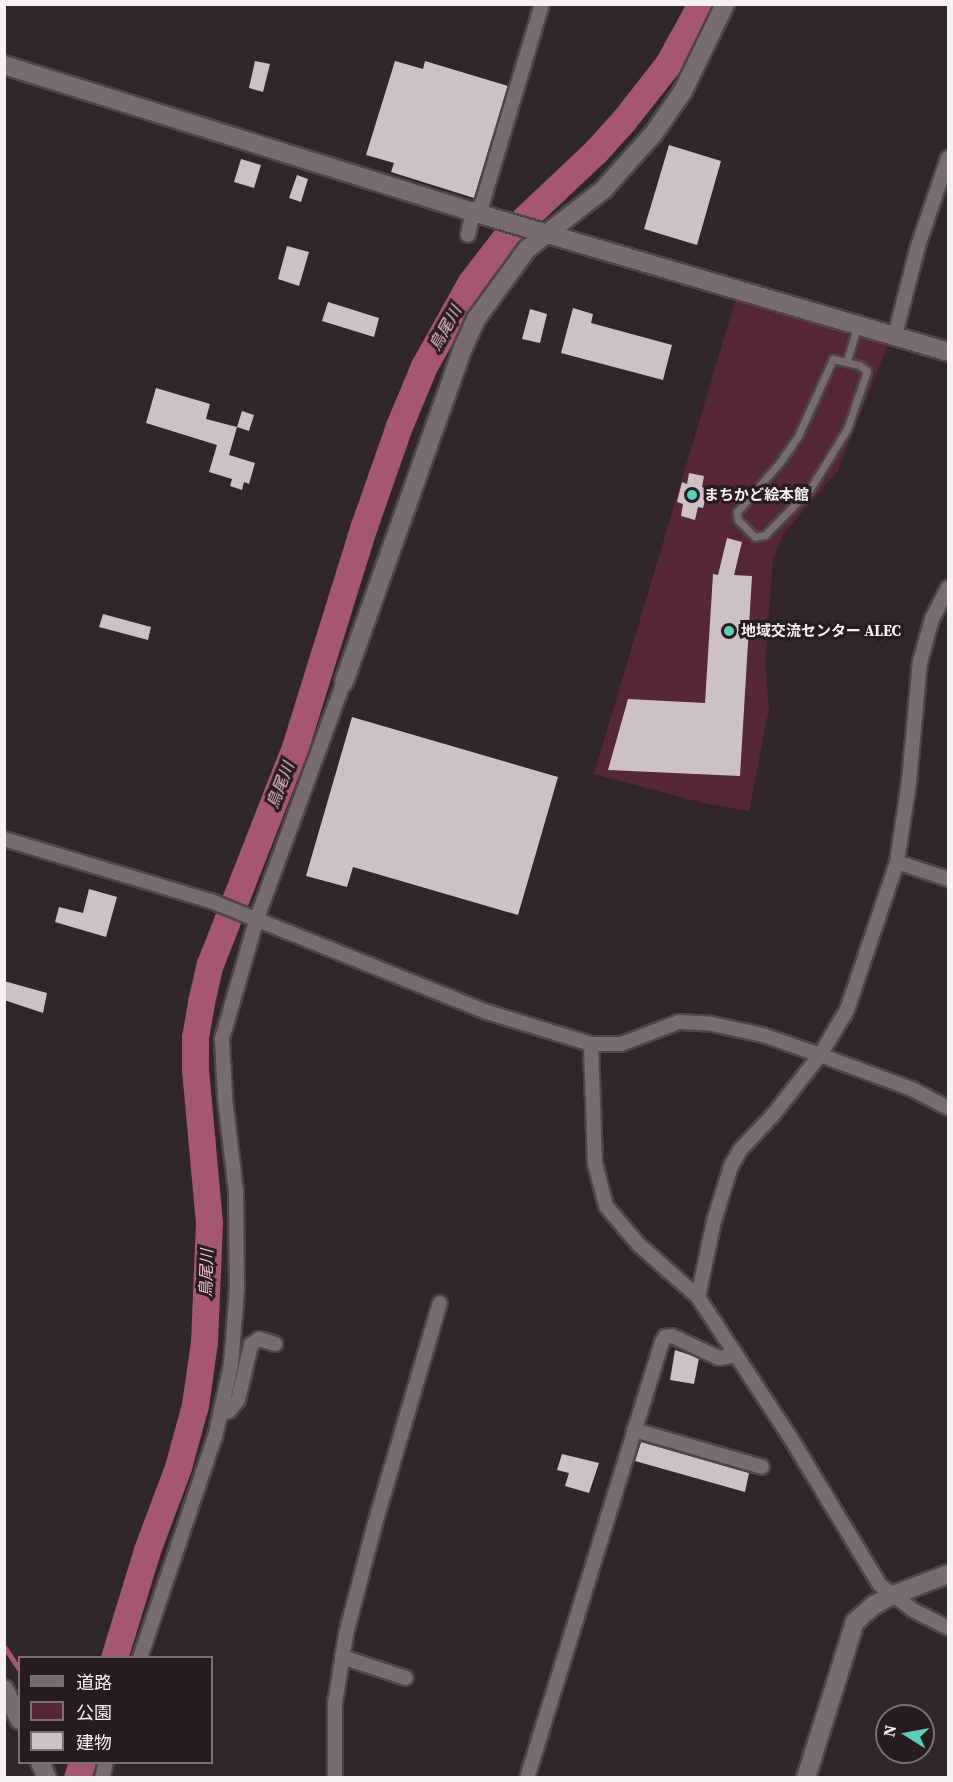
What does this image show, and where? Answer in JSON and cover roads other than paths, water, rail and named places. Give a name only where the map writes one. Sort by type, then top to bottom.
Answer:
[{"type":"street","points":[[468,235],[479,214],[542,4]]},
{"type":"street","points":[[141,1656],[221,1413],[231,1365],[237,1288],[236,1192],[225,1098],[222,1039],[253,916],[344,682],[469,333],[484,305],[539,230],[604,189],[659,127],[683,91],[725,4]]},
{"type":"street","points":[[4,65],[479,214],[858,323],[948,352]]},
{"type":"street","points":[[895,334],[918,246],[948,158]]},
{"type":"street","points":[[698,1297],[714,1221],[731,1166],[741,1149],[773,1115],[820,1055],[847,1010],[897,862],[909,782],[920,662],[932,619],[948,588]]},
{"type":"street","points":[[6,845],[211,901],[253,916],[478,1009],[591,1044],[621,1044],[678,1022],[712,1024],[763,1035],[820,1055],[912,1089],[948,1108]]},
{"type":"street","points":[[897,862],[948,879]]},
{"type":"street","points":[[591,1044],[595,1163],[606,1206],[639,1245],[698,1297],[790,1437],[868,1568],[891,1596],[928,1620],[948,1628]]},
{"type":"street","points":[[335,1778],[334,1724],[342,1657],[376,1520],[440,1303]]},
{"type":"street","points":[[526,1778],[665,1337],[679,1339],[719,1358],[736,1355]]},
{"type":"street","points":[[221,1413],[229,1411],[238,1400],[251,1345],[259,1339],[275,1344]]},
{"type":"street","points":[[634,1430],[762,1467]]},
{"type":"street","points":[[806,1778],[851,1630],[862,1615],[891,1596],[948,1574]]},
{"type":"street","points":[[342,1657],[406,1678]]},
{"type":"street","points":[[4,1689],[18,1716]]},
{"type":"lane","points":[[847,361],[858,323]]},
{"type":"lane","points":[[833,359],[847,361],[864,367],[867,376],[840,445],[821,476],[797,504],[765,535],[755,537],[738,520],[737,512],[780,462],[798,436],[829,363],[833,359]]},
{"type":"waterway","name":"鳥尾川","points":[[115,1656],[147,1550],[178,1467],[195,1405],[204,1342],[209,1223],[195,1070],[195,1037],[201,1002],[210,964],[295,747],[364,526],[399,426],[424,366],[471,282],[508,234],[596,151],[624,120],[668,64],[701,4]]},
{"type":"waterway","points":[[4,1646],[18,1667]]},
{"type":"waterway","name":"鳥尾川","points":[[77,1778],[81,1764]]},
{"type":"place","name":"まちかど絵本館","points":[[692,495]]},
{"type":"place","name":"地域交流センター ALEC","points":[[729,631]]}]
